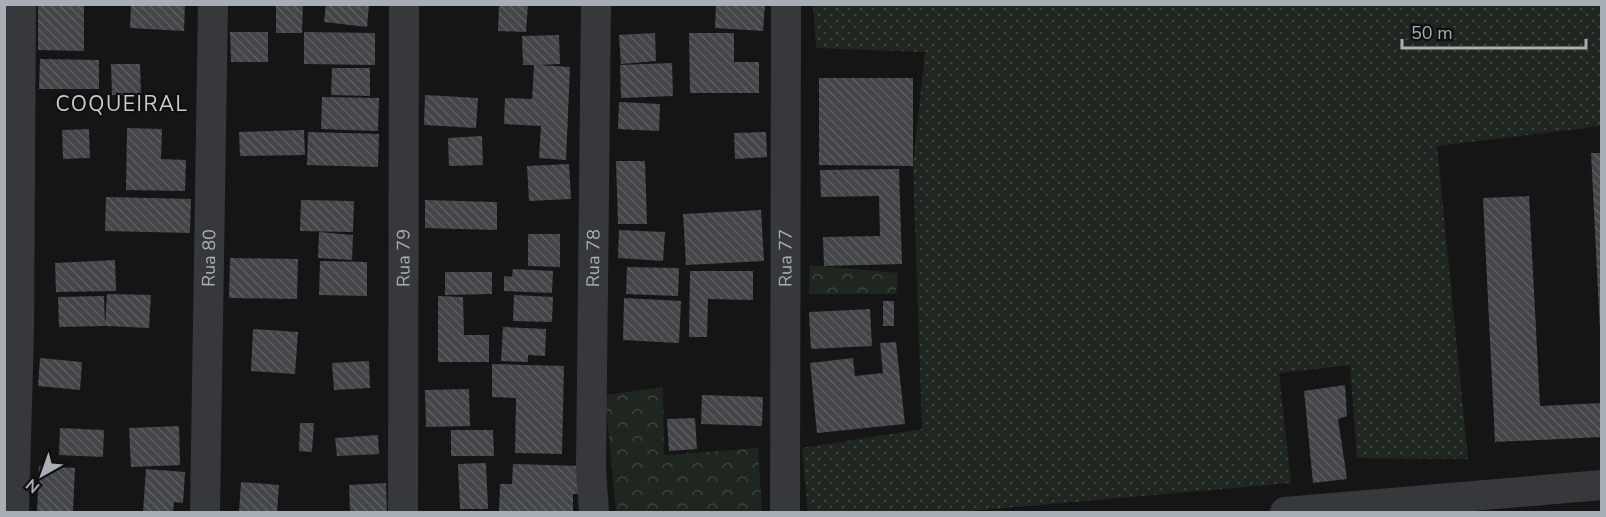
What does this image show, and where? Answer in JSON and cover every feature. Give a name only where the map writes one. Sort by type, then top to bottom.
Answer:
[{"type":"street","points":[[14,511],[12,330],[21,4]]},
{"type":"street","name":"Rua 80","points":[[205,513],[213,4]]},
{"type":"street","name":"Rua 79","points":[[404,4],[404,513]]},
{"type":"street","name":"Rua 78","points":[[594,513],[591,470],[596,4]]},
{"type":"street","name":"Rua 77","points":[[785,513],[786,4]]},
{"type":"street","points":[[1285,513],[1398,507],[1602,485]]},
{"type":"green space","points":[[813,5],[1601,5],[1601,126],[1437,146],[1468,459],[1357,458],[1350,365],[1279,373],[1291,483],[959,512],[808,512],[802,448],[922,429],[913,166],[925,52],[816,48]]},
{"type":"green space","points":[[810,265],[898,273],[896,294],[809,294]]},
{"type":"green space","points":[[663,387],[664,455],[758,448],[762,512],[616,512],[605,395]]},
{"type":"building","points":[[38,4],[84,4],[84,51],[38,50]]},
{"type":"building","points":[[131,4],[185,4],[184,31],[130,28]]},
{"type":"building","points":[[276,4],[303,4],[302,33],[276,33]]},
{"type":"building","points":[[326,4],[369,4],[367,27],[324,22]]},
{"type":"building","points":[[499,4],[528,4],[526,32],[498,31]]},
{"type":"building","points":[[716,4],[765,4],[763,31],[715,28]]},
{"type":"building","points":[[230,32],[268,32],[268,62],[231,62]]},
{"type":"building","points":[[304,32],[375,33],[375,65],[304,64]]},
{"type":"building","points":[[655,33],[656,61],[621,64],[619,35]]},
{"type":"building","points":[[689,33],[734,33],[734,62],[759,62],[759,93],[690,93]]},
{"type":"building","points":[[559,35],[560,64],[538,65],[570,67],[566,160],[539,158],[541,126],[504,124],[505,98],[532,99],[534,65],[523,65],[522,36]]},
{"type":"building","points":[[40,59],[99,60],[99,89],[39,89]]},
{"type":"building","points":[[672,63],[673,96],[621,98],[620,65]]},
{"type":"building","points":[[111,64],[140,64],[141,95],[112,95]]},
{"type":"building","points":[[332,68],[370,68],[370,96],[331,95]]},
{"type":"building","points":[[819,78],[913,78],[913,166],[819,165]]},
{"type":"building","points":[[425,95],[478,98],[476,128],[424,125]]},
{"type":"building","points":[[322,97],[379,98],[378,131],[321,129]]},
{"type":"building","points":[[619,102],[660,104],[659,131],[618,129]]},
{"type":"building","points":[[127,128],[162,129],[161,159],[186,160],[185,191],[126,190]]},
{"type":"building","points":[[89,129],[90,158],[63,159],[62,130]]},
{"type":"building","points":[[304,130],[305,155],[240,156],[239,132]]},
{"type":"building","points":[[308,132],[379,134],[378,167],[307,165]]},
{"type":"building","points":[[766,132],[767,157],[735,159],[734,133]]},
{"type":"building","points":[[482,136],[483,165],[449,166],[448,138]]},
{"type":"building","points":[[1591,153],[1602,153],[1602,330],[1600,330]]},
{"type":"building","points":[[616,161],[645,161],[647,224],[618,224]]},
{"type":"building","points":[[569,164],[571,199],[529,201],[527,166]]},
{"type":"building","points":[[899,169],[902,264],[824,266],[823,237],[880,236],[879,196],[821,197],[820,170]]},
{"type":"building","points":[[1529,196],[1540,406],[1602,403],[1602,437],[1495,442],[1483,198]]},
{"type":"building","points":[[106,197],[191,199],[190,233],[105,231]]},
{"type":"building","points":[[301,200],[354,201],[353,232],[300,231]]},
{"type":"building","points":[[425,200],[497,202],[497,230],[425,228]]},
{"type":"building","points":[[761,210],[764,261],[686,265],[683,214]]},
{"type":"building","points":[[619,230],[665,232],[663,261],[618,258]]},
{"type":"building","points":[[319,232],[353,235],[352,260],[318,258]]},
{"type":"building","points":[[528,234],[560,234],[560,267],[528,266]]},
{"type":"building","points":[[230,258],[298,259],[297,299],[229,298]]},
{"type":"building","points":[[115,260],[116,291],[56,292],[55,263]]},
{"type":"building","points":[[320,261],[367,262],[367,296],[319,295]]},
{"type":"building","points":[[627,267],[679,268],[678,296],[626,294]]},
{"type":"building","points":[[513,269],[553,271],[552,293],[504,291],[504,276],[512,277]]},
{"type":"building","points":[[690,271],[753,271],[753,300],[708,299],[707,337],[689,337]]},
{"type":"building","points":[[445,272],[492,272],[492,294],[445,295]]},
{"type":"building","points":[[107,294],[151,295],[149,328],[105,326]]},
{"type":"building","points":[[514,295],[553,297],[552,322],[513,321]]},
{"type":"building","points":[[104,296],[105,326],[59,327],[58,297]]},
{"type":"building","points":[[438,296],[463,297],[464,335],[489,335],[489,362],[438,362]]},
{"type":"building","points":[[624,298],[681,301],[679,343],[623,340]]},
{"type":"building","points":[[883,301],[894,301],[894,326],[883,326]]},
{"type":"building","points":[[870,309],[872,346],[811,349],[809,312]]},
{"type":"building","points":[[503,327],[546,329],[545,356],[528,355],[528,362],[501,361]]},
{"type":"building","points":[[253,329],[298,332],[295,374],[251,371]]},
{"type":"building","points":[[896,342],[905,424],[817,433],[810,363],[853,358],[855,376],[883,373],[880,343]]},
{"type":"building","points":[[40,358],[82,362],[80,390],[38,386]]},
{"type":"building","points":[[369,361],[370,388],[334,390],[332,363]]},
{"type":"building","points":[[492,364],[564,366],[562,454],[515,453],[516,398],[492,397]]},
{"type":"building","points":[[1345,385],[1347,416],[1338,419],[1347,479],[1313,483],[1304,391]]},
{"type":"building","points":[[469,389],[470,426],[426,427],[425,390]]},
{"type":"building","points":[[702,395],[763,397],[762,426],[701,424]]},
{"type":"building","points":[[695,418],[697,449],[669,451],[667,419]]},
{"type":"building","points":[[300,423],[314,423],[312,452],[299,451]]},
{"type":"building","points":[[179,426],[180,465],[131,467],[129,428]]},
{"type":"building","points":[[60,428],[104,430],[103,457],[59,455]]},
{"type":"building","points":[[451,430],[493,430],[494,456],[451,456]]},
{"type":"building","points":[[378,435],[379,454],[337,456],[335,438]]},
{"type":"building","points":[[486,463],[488,509],[460,509],[458,464]]},
{"type":"building","points":[[513,464],[582,466],[581,494],[573,494],[573,512],[499,512],[500,484],[512,484]]},
{"type":"building","points":[[39,466],[75,468],[73,512],[37,512]]},
{"type":"building","points":[[146,469],[185,472],[183,503],[174,502],[173,512],[143,512]]},
{"type":"building","points":[[241,482],[279,485],[277,512],[239,512]]},
{"type":"building","points":[[386,483],[387,512],[350,512],[349,485]]},
{"type":"district","name":"COQUEIRAL","points":[[122,104]]}]
